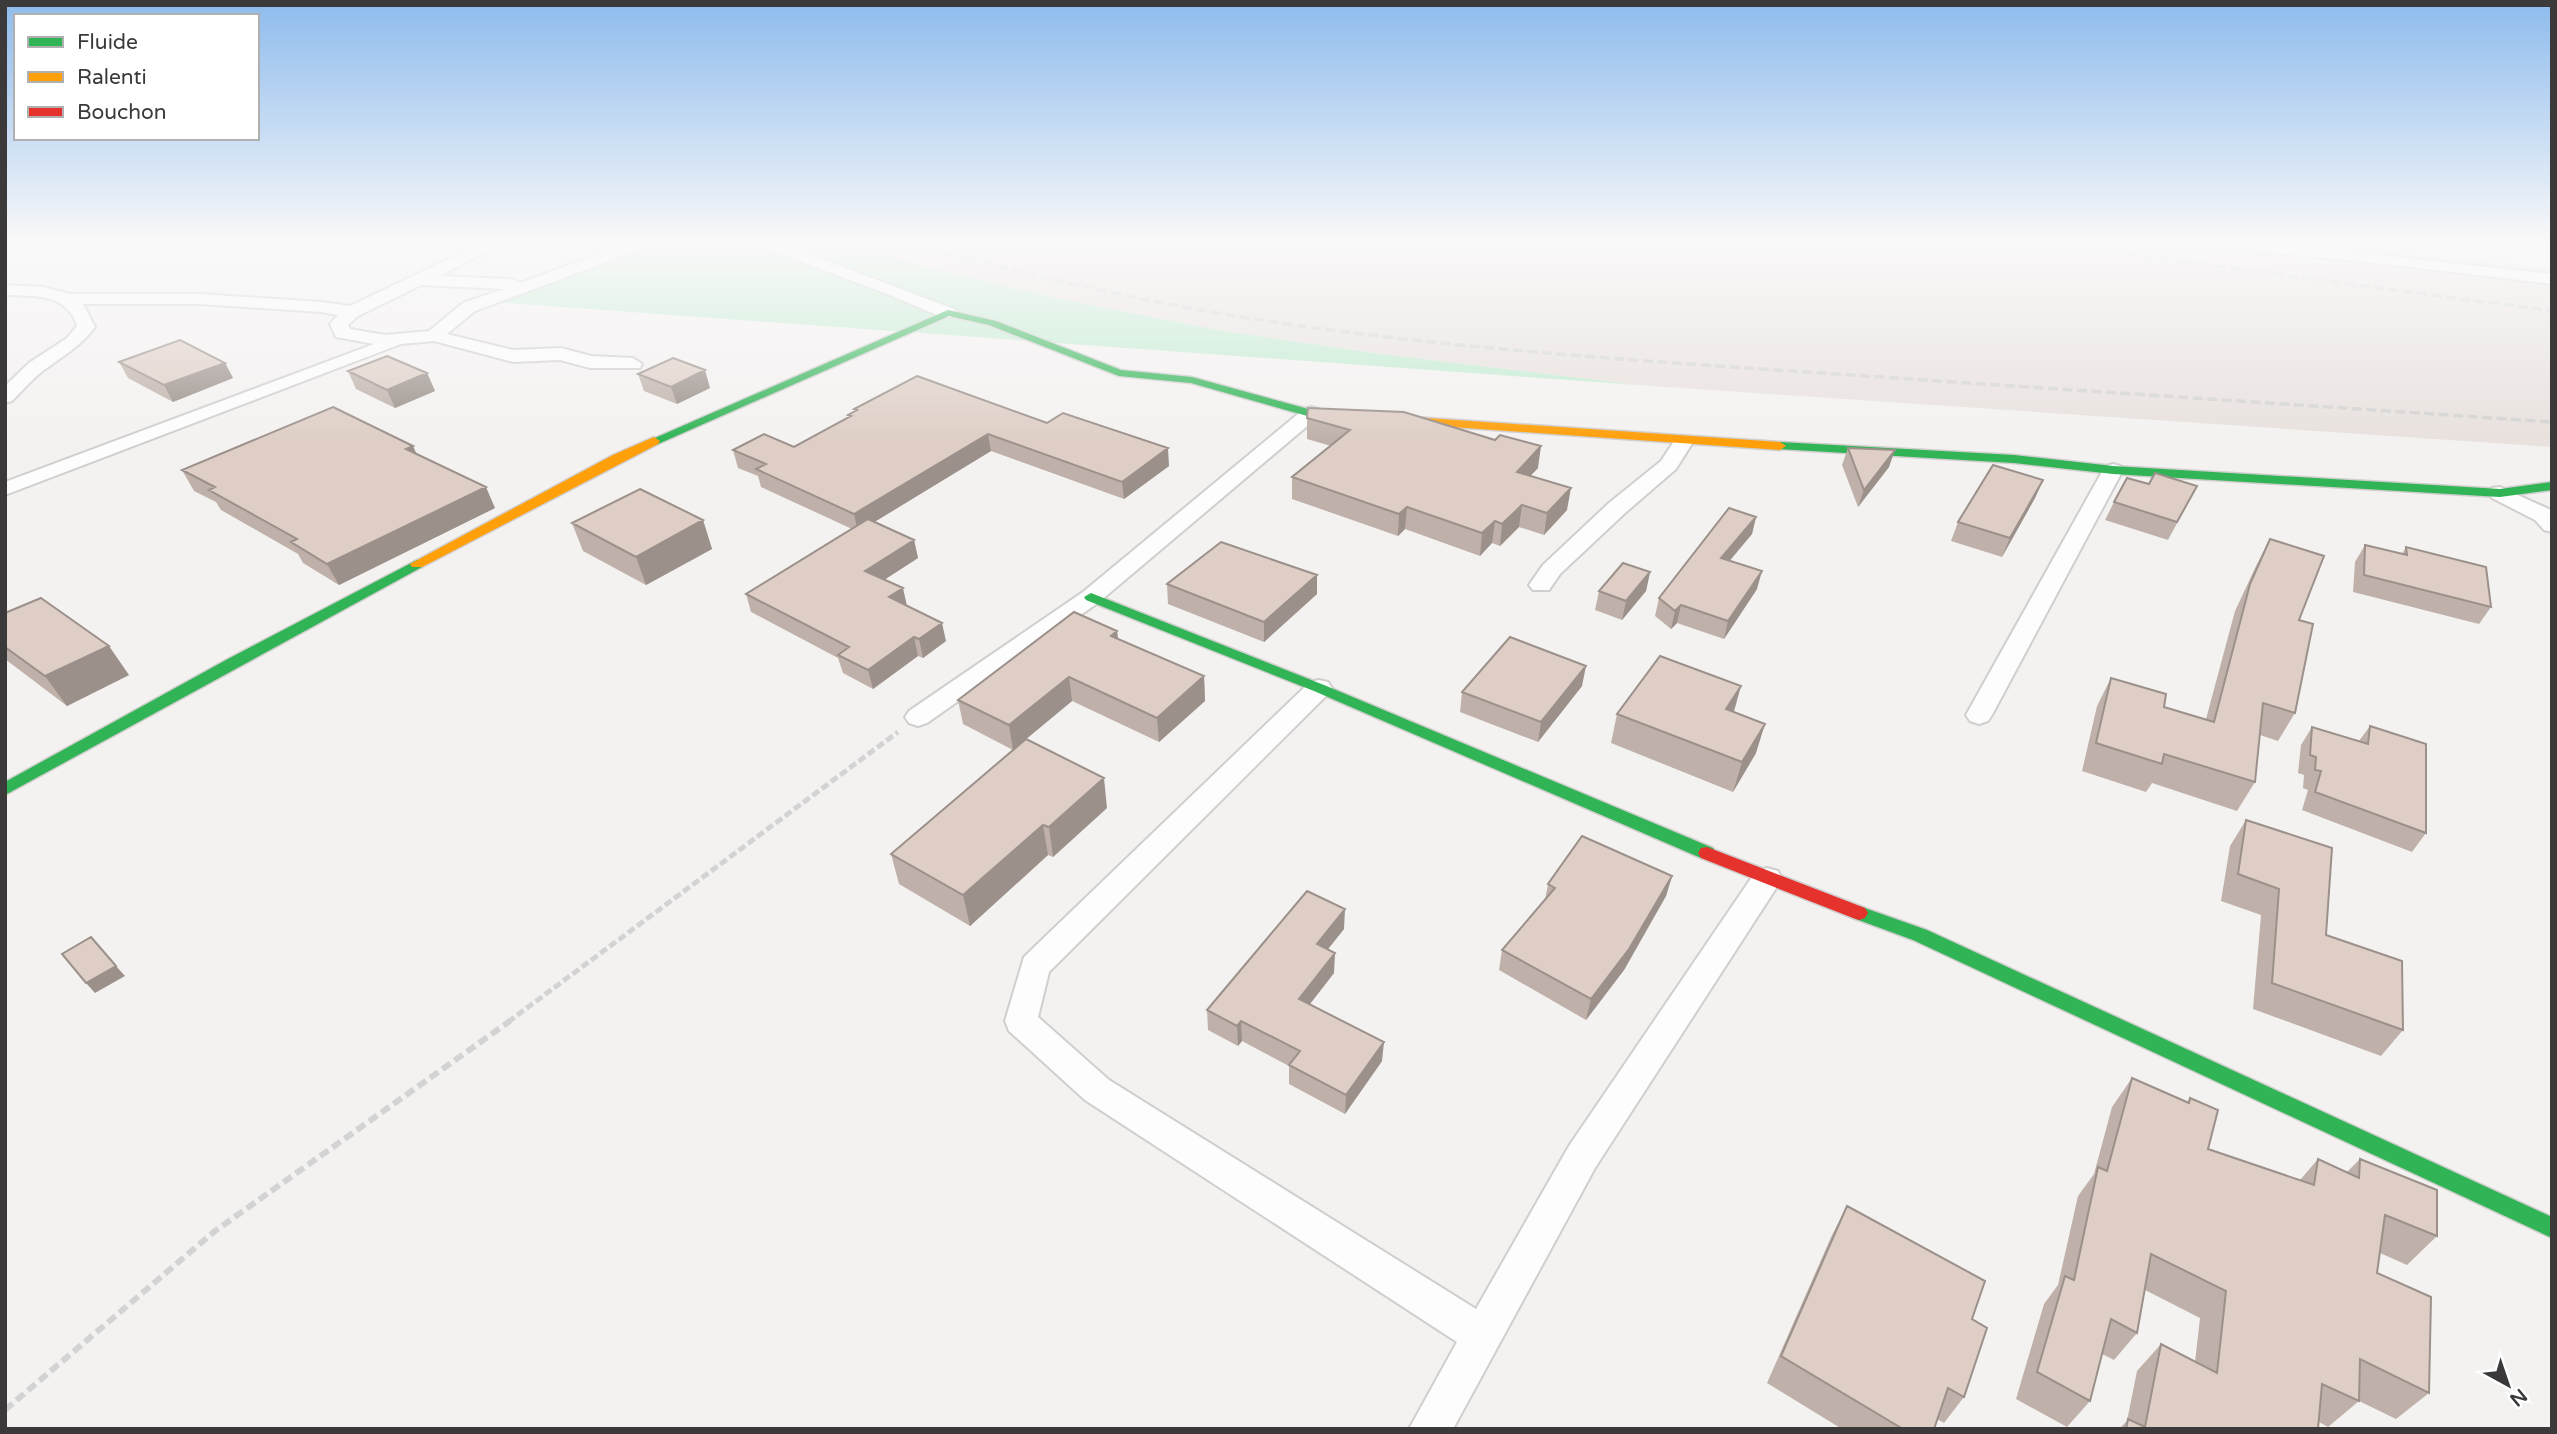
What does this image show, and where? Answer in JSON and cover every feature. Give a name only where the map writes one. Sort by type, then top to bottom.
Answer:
[{"type":"street","points":[[5,397],[36,367],[73,342],[86,327],[83,314],[77,308]]},
{"type":"street","points":[[327,308],[352,313]]},
{"type":"street","points":[[362,308],[339,324],[342,333],[385,340],[434,337],[513,355],[561,354],[590,362],[633,364]]},
{"type":"street","points":[[434,337],[468,308]]},
{"type":"street","points":[[936,308],[992,323],[1119,373],[1192,380],[1311,413],[1683,442],[2014,458],[2113,470],[2500,492],[2552,486]]},
{"type":"street","points":[[5,789],[243,656],[617,458],[803,374],[948,313]]},
{"type":"street","points":[[5,489],[404,339]]},
{"type":"street","points":[[918,717],[1091,597],[1311,413]]},
{"type":"street","points":[[1541,585],[1551,570],[1617,508],[1669,465],[1683,442]]},
{"type":"street","points":[[1979,715],[2113,470]]},
{"type":"street","points":[[2500,492],[2543,515],[2552,526]]},
{"type":"street","points":[[1091,597],[1319,688],[1767,879],[1920,935],[2552,1228]]},
{"type":"street","points":[[1319,688],[1035,966],[1021,1021],[1097,1090],[1482,1335]]},
{"type":"street","points":[[1430,1429],[1582,1157],[1767,879]]},
{"type":"path","points":[[5,1410],[215,1231],[441,1072],[918,717]]},
{"type":"shaded area","points":[[1106,308],[2552,308],[2552,447],[1638,385],[1381,354],[1218,330]]},
{"type":"green space","points":[[574,308],[1106,308],[1218,330],[1381,354],[1638,385]]},
{"type":"building","points":[[180,340],[225,363],[164,385],[119,362]]},
{"type":"building","points":[[387,356],[427,373],[387,390],[348,371]]},
{"type":"building","points":[[673,358],[705,370],[671,387],[638,374]]},
{"type":"building","points":[[917,376],[1047,423],[1063,413],[1168,448],[1122,482],[988,434],[854,514],[756,469],[766,464],[733,450],[764,434],[794,447],[851,416],[848,415],[857,410],[854,409]]},
{"type":"building","points":[[333,407],[413,446],[406,449],[486,487],[327,564],[291,542],[297,539],[209,490],[215,487],[182,470]]},
{"type":"building","points":[[1308,408],[1404,412],[1495,440],[1500,435],[1541,446],[1517,472],[1571,488],[1547,513],[1522,505],[1502,524],[1495,521],[1482,533],[1407,507],[1399,514],[1292,477],[1350,430],[1307,418]]},
{"type":"building","points":[[1848,448],[1895,450],[1864,490]]},
{"type":"building","points":[[1993,465],[2043,480],[2010,538],[1958,522]]},
{"type":"building","points":[[2155,473],[2197,486],[2177,522],[2114,502],[2127,478],[2149,484]]},
{"type":"building","points":[[640,489],[703,520],[636,557],[572,523]]},
{"type":"building","points":[[1729,508],[1756,517],[1721,558],[1762,571],[1728,621],[1681,605],[1675,611],[1659,598]]},
{"type":"building","points":[[868,519],[914,540],[865,571],[903,588],[889,597],[942,623],[919,639],[914,637],[868,670],[838,655],[849,647],[746,594]]},
{"type":"building","points":[[2270,539],[2324,556],[2299,620],[2313,624],[2295,713],[2263,703],[2255,782],[2164,754],[2162,764],[2096,743],[2111,678],[2166,694],[2164,707],[2214,722],[2250,584]]},
{"type":"building","points":[[1221,542],[1317,575],[1264,622],[1167,584]]},
{"type":"building","points":[[2365,545],[2407,555],[2406,547],[2486,567],[2491,607],[2364,575]]},
{"type":"building","points":[[1623,563],[1650,572],[1626,601],[1599,591]]},
{"type":"building","points":[[41,598],[109,646],[45,676],[5,647],[5,613]]},
{"type":"building","points":[[1074,612],[1117,631],[1111,636],[1204,676],[1157,718],[1069,677],[1009,725],[958,700]]},
{"type":"building","points":[[1510,637],[1586,666],[1541,722],[1462,692]]},
{"type":"building","points":[[1660,656],[1741,686],[1726,709],[1765,724],[1742,762],[1617,714]]},
{"type":"building","points":[[2370,726],[2426,744],[2426,833],[2315,792],[2321,771],[2315,770],[2316,757],[2310,755],[2312,727],[2368,744]]},
{"type":"building","points":[[1026,739],[1104,778],[1049,827],[1043,825],[963,895],[891,854]]},
{"type":"building","points":[[2246,820],[2332,848],[2326,935],[2402,961],[2403,1030],[2272,983],[2279,889],[2238,874]]},
{"type":"building","points":[[1582,836],[1672,876],[1629,949],[1591,999],[1502,950],[1555,888],[1548,884]]},
{"type":"building","points":[[1307,891],[1345,909],[1317,944],[1335,953],[1299,999],[1384,1042],[1346,1095],[1289,1065],[1300,1051],[1241,1021],[1237,1026],[1207,1010]]},
{"type":"building","points":[[91,937],[116,966],[86,983],[62,954]]},
{"type":"building","points":[[2132,1078],[2189,1103],[2190,1098],[2218,1110],[2208,1149],[2314,1185],[2318,1159],[2359,1178],[2360,1159],[2437,1190],[2437,1236],[2385,1215],[2377,1273],[2431,1297],[2429,1393],[2360,1359],[2359,1401],[2322,1384],[2318,1429],[2126,1429],[2128,1419],[2145,1427],[2161,1344],[2217,1373],[2226,1291],[2151,1254],[2137,1333],[2111,1319],[2090,1401],[2037,1372],[2065,1276],[2074,1280],[2098,1167],[2107,1171]]},
{"type":"building","points":[[1847,1206],[1985,1281],[1972,1319],[1987,1328],[1964,1397],[1948,1388],[1934,1429],[1903,1429],[1781,1356]]},
{"type":"railway","points":[[1192,308],[1388,337],[1542,353],[2552,422]]},
{"type":"railway","points":[[2529,308],[2552,311]]},
{"type":"traffic: fast","points":[[654,441],[948,313],[992,323],[1119,373],[1192,380],[1311,413],[1413,421]]},
{"type":"traffic: fast","points":[[1780,446],[2014,459],[2113,470],[2500,493],[2552,486]]},
{"type":"traffic: fast","points":[[5,789],[231,663],[417,564]]},
{"type":"traffic: fast","points":[[1091,597],[1319,688],[1707,853]]},
{"type":"traffic: fast","points":[[1859,913],[1920,935],[2552,1228]]},
{"type":"traffic: slow","points":[[1413,421],[1780,446]]},
{"type":"traffic: slow","points":[[417,564],[654,441]]},
{"type":"traffic: jam","points":[[1707,853],[1859,913]]}]
